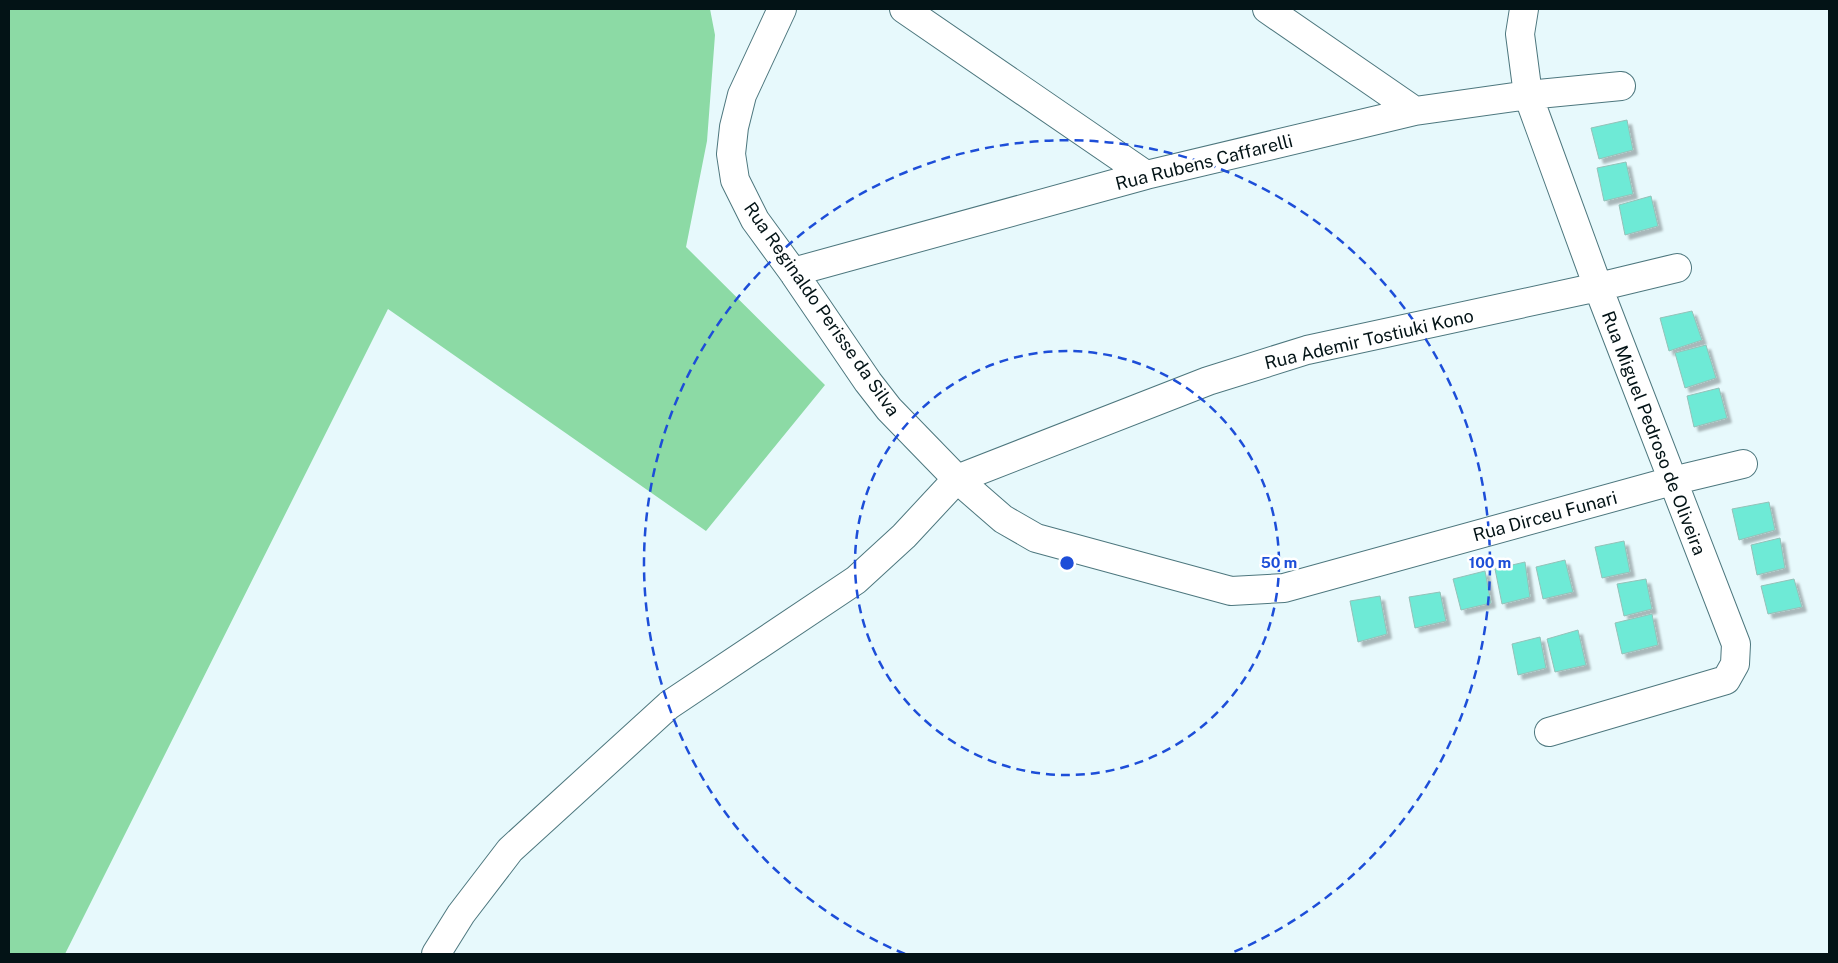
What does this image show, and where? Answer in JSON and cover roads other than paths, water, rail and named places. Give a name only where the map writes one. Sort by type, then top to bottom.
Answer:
[{"type":"street","name":"Rua Reginaldo Perisse da Silva","points":[[782,9],[742,95],[734,127],[731,154],[735,180],[755,220],[888,409],[957,479]]},
{"type":"street","points":[[904,9],[1146,175]]},
{"type":"street","points":[[1267,9],[1415,112]]},
{"type":"street","name":"Rua Miguel Pedroso de Oliveira","points":[[1524,9],[1520,34],[1528,95],[1598,287],[1736,644],[1735,664],[1726,680],[1549,732]]},
{"type":"street","name":"Rua Rubens Caffarelli","points":[[793,272],[1146,175],[1415,112],[1528,95],[1621,86]]},
{"type":"street","name":"Rua Ademir Tostiuki Kono","points":[[957,479],[1208,381],[1307,350],[1677,268]]},
{"type":"street","name":"Rua Dirceu Funari","points":[[957,479],[1003,518],[1036,538],[1231,591],[1284,588],[1672,481],[1743,464]]},
{"type":"street","points":[[436,954],[460,914],[510,850],[669,705],[856,580],[904,536],[957,479]]}]
